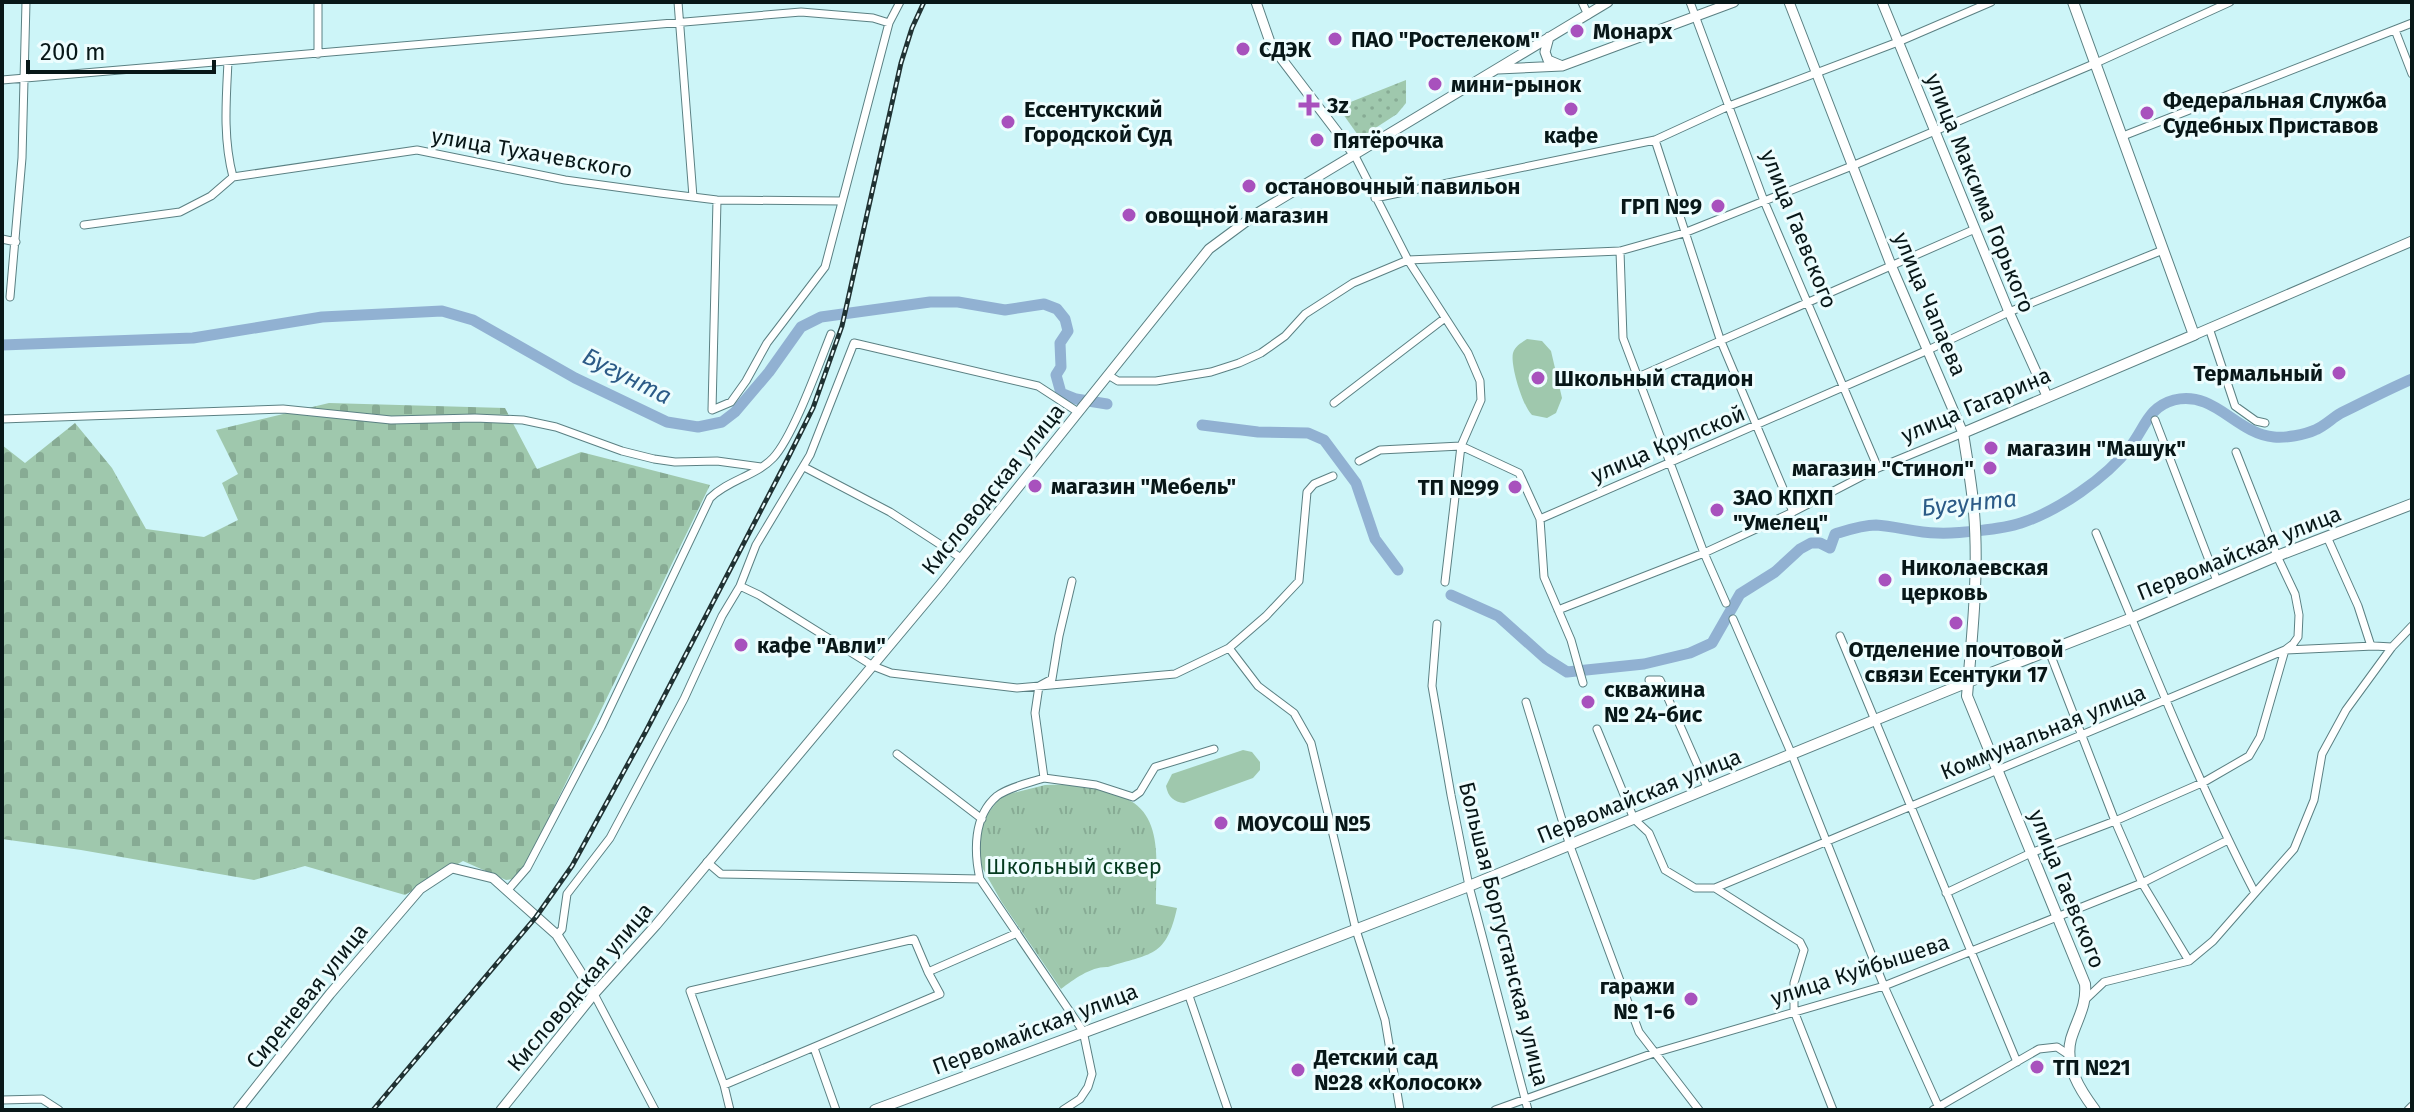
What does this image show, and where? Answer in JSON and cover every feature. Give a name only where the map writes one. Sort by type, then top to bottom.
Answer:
[{"type":"main road","points":[[2073,2],[2194,335]]},
{"type":"main road","name":"улица Гагарина","points":[[1963,433],[2194,335]]},
{"type":"main road","name":"улица Чапаева","points":[[1963,433],[1974,512],[1975,544],[1968,682]]},
{"type":"main road","name":"Первомайская улица","points":[[875,1110],[1469,886],[2132,618],[2277,556],[2328,539],[2412,504]]},
{"type":"main road","name":"улица Гаевского","points":[[1968,682],[1969,705],[2085,984],[2086,999],[2071,1040],[2069,1055]]},
{"type":"main road","points":[[2069,1055],[2073,1075],[2095,1110]]},
{"type":"street","points":[[10,297],[25,80],[26,2]]},
{"type":"street","points":[[318,2],[318,54]]},
{"type":"street","points":[[678,2],[693,197]]},
{"type":"street","points":[[717,200],[712,410],[731,402],[767,343],[825,267],[889,23],[900,2]]},
{"type":"street","points":[[1256,2],[1271,45],[1354,154],[1408,260],[1468,353],[1480,381],[1481,400],[1461,446],[1445,582]]},
{"type":"street","points":[[1582,2],[1588,15]]},
{"type":"street","name":"Кисловодская улица","points":[[501,1110],[594,994],[656,925],[873,666],[1209,249],[1259,212],[1608,2]]},
{"type":"street","name":"улица Гаевского","points":[[1690,2],[1764,201],[1878,468]]},
{"type":"street","points":[[1494,69],[1562,66],[1734,2]]},
{"type":"street","name":"улица Чапаева","points":[[1789,2],[1891,265],[1963,433]]},
{"type":"street","name":"улица Максима Горького","points":[[1882,2],[2009,312],[2047,396]]},
{"type":"street","points":[[1375,198],[1655,140],[1729,106],[1898,42],[1991,2]]},
{"type":"street","points":[[1108,375],[1118,381],[1156,381],[1211,372],[1239,363],[1261,353],[1285,336],[1305,314],[1353,283],[1408,260],[1620,251],[1684,233],[2096,63],[2230,2]]},
{"type":"street","points":[[2,80],[801,12],[873,18],[889,23]]},
{"type":"street","points":[[2123,136],[2412,23]]},
{"type":"street","points":[[2395,30],[2412,74]]},
{"type":"street","points":[[1549,37],[1545,52],[1548,60],[1562,66]]},
{"type":"street","points":[[228,62],[225,126],[227,156],[233,177]]},
{"type":"street","points":[[1655,140],[1720,339],[1793,512]]},
{"type":"street","name":"улица Тухачевского","points":[[84,225],[180,212],[211,196],[233,177],[417,150],[565,180],[717,200],[842,201]]},
{"type":"street","points":[[1638,377],[1975,229]]},
{"type":"street","points":[[2,239],[16,242]]},
{"type":"street","name":"улица Гагарина","points":[[2194,335],[2412,241]]},
{"type":"street","name":"улица Крупской","points":[[1540,519],[2009,312],[2163,250]]},
{"type":"street","points":[[1620,251],[1623,338],[1726,603]]},
{"type":"street","points":[[1334,403],[1445,318]]},
{"type":"street","points":[[2209,328],[2235,406],[2256,421],[2265,423]]},
{"type":"street","points":[[655,1110],[594,994],[557,935],[507,891],[527,868],[601,727],[710,498],[723,486],[774,457],[831,334]]},
{"type":"street","points":[[557,935],[562,929],[567,894],[610,838],[684,699],[722,616],[740,586],[756,545],[804,467],[854,343],[1038,386],[1079,412]]},
{"type":"street","points":[[2,419],[283,409],[391,420],[523,420],[587,436],[603,445],[654,459],[717,461],[761,467]]},
{"type":"street","points":[[2155,420],[2217,581]]},
{"type":"street","name":"улица Гагарина","points":[[1558,610],[1704,553],[1878,468],[1963,433]]},
{"type":"street","points":[[1359,461],[1380,450],[1461,446],[1519,473],[1540,519],[1544,577],[1571,640],[1583,683]]},
{"type":"street","points":[[1946,893],[2031,853],[2204,782],[2249,756],[2260,737],[2285,650],[2298,637],[2299,615],[2295,594],[2236,452]]},
{"type":"street","points":[[804,467],[890,512],[961,558]]},
{"type":"street","points":[[740,586],[873,666],[891,673],[1017,688],[1175,674],[1229,648],[1266,616],[1299,581],[1307,492],[1314,484],[1333,476]]},
{"type":"street","points":[[2096,533],[2165,702],[2255,893]]},
{"type":"street","points":[[2328,539],[2358,606],[2371,646]]},
{"type":"street","points":[[1039,686],[1052,679],[1072,581]]},
{"type":"street","points":[[1733,619],[1937,1109],[2039,1049],[2057,1047],[2069,1055]]},
{"type":"street","name":"Большая Боргустанская улица","points":[[1437,624],[1432,686],[1434,706],[1469,886],[1528,1110]]},
{"type":"street","points":[[2086,999],[2104,982],[2189,961],[2213,941],[2294,849],[2314,800],[2322,754],[2346,710],[2392,647],[2412,626]]},
{"type":"street","points":[[1840,636],[2017,1062]]},
{"type":"street","name":"Коммунальная улица","points":[[1715,888],[2285,650],[2392,647]]},
{"type":"street","points":[[1229,648],[1258,686],[1294,713],[1311,743],[1356,930],[1385,1020],[1400,1110]]},
{"type":"street","points":[[2049,651],[2142,883],[2189,961]]},
{"type":"street","points":[[1649,680],[1660,680],[1708,789]]},
{"type":"street","points":[[1039,686],[1035,713],[1044,778]]},
{"type":"street","points":[[1526,702],[1570,846],[1639,1032],[1699,1110]]},
{"type":"street","points":[[1597,729],[1634,819],[1649,833],[1665,870],[1695,888],[1715,888],[1800,942],[1804,950],[1794,983],[1794,1011],[1833,1110]]},
{"type":"street","points":[[1063,1110],[1080,1099],[1092,1074],[1083,1031],[980,879],[976,834],[987,807],[998,795],[1044,778],[1096,785],[1133,797],[1140,792],[1155,767],[1214,749]]},
{"type":"street","points":[[897,754],[982,819]]},
{"type":"street","name":"улица Куйбышева","points":[[1495,1110],[1654,1053],[1884,986],[2142,883],[2228,840]]},
{"type":"street","points":[[707,862],[721,874],[980,879]]},
{"type":"street","name":"Сиреневая улица","points":[[238,1110],[330,994],[420,889],[452,868],[493,878],[507,891]]},
{"type":"street","points":[[928,972],[1017,933]]},
{"type":"street","points":[[724,1085],[940,994],[914,939],[690,991],[730,1110]]},
{"type":"street","points":[[1188,993],[1228,1110]]},
{"type":"street","points":[[814,1048],[836,1110]]},
{"type":"street","points":[[2,1100],[48,1101],[59,1110]]},
{"type":"street","points":[[41,1110],[48,1101]]},
{"type":"green space","points":[[1406,80],[1406,103],[1397,114],[1360,138],[1338,107]]},
{"type":"green space","name":"Школьный стадион","points":[[1527,339],[1542,341],[1551,351],[1562,398],[1556,413],[1547,418],[1528,411],[1515,376],[1513,353]]},
{"type":"green space","points":[[329,403],[505,408],[537,469],[581,452],[710,485],[525,867],[513,879],[506,880],[463,861],[405,895],[305,866],[254,880],[2,839],[2,445],[25,463],[75,423],[112,468],[146,529],[204,537],[238,520],[222,483],[238,474],[216,430]]},
{"type":"green space","points":[[1243,750],[1252,752],[1260,762],[1260,770],[1253,778],[1184,803],[1174,800],[1168,793],[1166,786],[1172,774]]},
{"type":"green space","name":"Школьный сквер","points":[[1081,784],[1122,797],[1144,812],[1156,849],[1156,904],[1177,908],[1168,936],[1154,951],[1090,971],[1061,989],[1001,901],[979,862],[979,834],[984,819],[1001,796],[1045,785]]},
{"type":"waterway","name":"Бугунта","points":[[2,345],[193,338],[322,317],[442,311],[473,320],[575,378],[667,422],[698,427],[722,422],[735,412],[801,327],[821,317],[930,302],[958,302],[1005,310],[1044,304],[1057,309],[1065,319],[1068,331],[1060,343],[1061,367],[1056,375],[1061,393],[1107,404]]},
{"type":"waterway","name":"Бугунта","points":[[1451,595],[1498,616],[1545,658],[1567,672],[1644,664],[1690,653],[1712,643],[1740,594],[1775,572],[1811,543],[1830,548],[1835,534],[1871,525],[1956,533],[1992,529],[2035,518],[2080,492],[2108,470],[2130,447],[2153,413],[2165,403],[2188,399],[2201,401],[2260,434],[2284,437],[2315,430],[2341,413],[2412,379]]},
{"type":"waterway","name":"Бугунта","points":[[1202,425],[1258,432],[1308,433],[1324,440],[1356,483],[1375,539],[1398,570]]},
{"type":"railway","points":[[373,1110],[536,917],[572,866],[646,731],[813,408],[842,326],[901,63],[924,2]]},
{"type":"place","name":"Монарх","points":[[1577,31]]},
{"type":"place","name":"ПАО \"Ростелеком\"","points":[[1335,39]]},
{"type":"place","name":"СДЭК","points":[[1243,49]]},
{"type":"place","name":"мини-рынок","points":[[1435,84]]},
{"type":"place","name":"3z","points":[[1309,105]]},
{"type":"place","name":"кафе","points":[[1571,109]]},
{"type":"place","name":"Федеральная Служба Судебных Приставов","points":[[2147,113]]},
{"type":"place","name":"Ессентукский Городской Суд","points":[[1008,122]]},
{"type":"place","name":"Пятёрочка","points":[[1317,140]]},
{"type":"place","name":"остановочный павильон","points":[[1249,186]]},
{"type":"place","name":"ГРП №9","points":[[1718,206]]},
{"type":"place","name":"овощной магазин","points":[[1129,215]]},
{"type":"place","name":"Термальный","points":[[2339,373]]},
{"type":"place","name":"Школьный стадион","points":[[1538,378]]},
{"type":"place","name":"магазин \"Машук\"","points":[[1991,448]]},
{"type":"place","name":"магазин \"Стинол\"","points":[[1990,468]]},
{"type":"place","name":"магазин \"Мебель\"","points":[[1035,486]]},
{"type":"place","name":"ТП №99","points":[[1515,487]]},
{"type":"place","name":"ЗАО КПХП \"Умелец\"","points":[[1717,510]]},
{"type":"place","name":"Николаевская церковь","points":[[1885,580]]},
{"type":"place","name":"Отделение почтовой связи Есентуки 17","points":[[1956,623]]},
{"type":"place","name":"кафе \"Авли\"","points":[[741,645]]},
{"type":"place","name":"скважина № 24-бис","points":[[1588,702]]},
{"type":"place","name":"МОУСОШ №5","points":[[1221,823]]},
{"type":"place","name":"гаражи № 1-6","points":[[1691,999]]},
{"type":"place","name":"ТП №21","points":[[2037,1067]]},
{"type":"place","name":"Детский сад №28 «Колосок»","points":[[1298,1070]]}]
